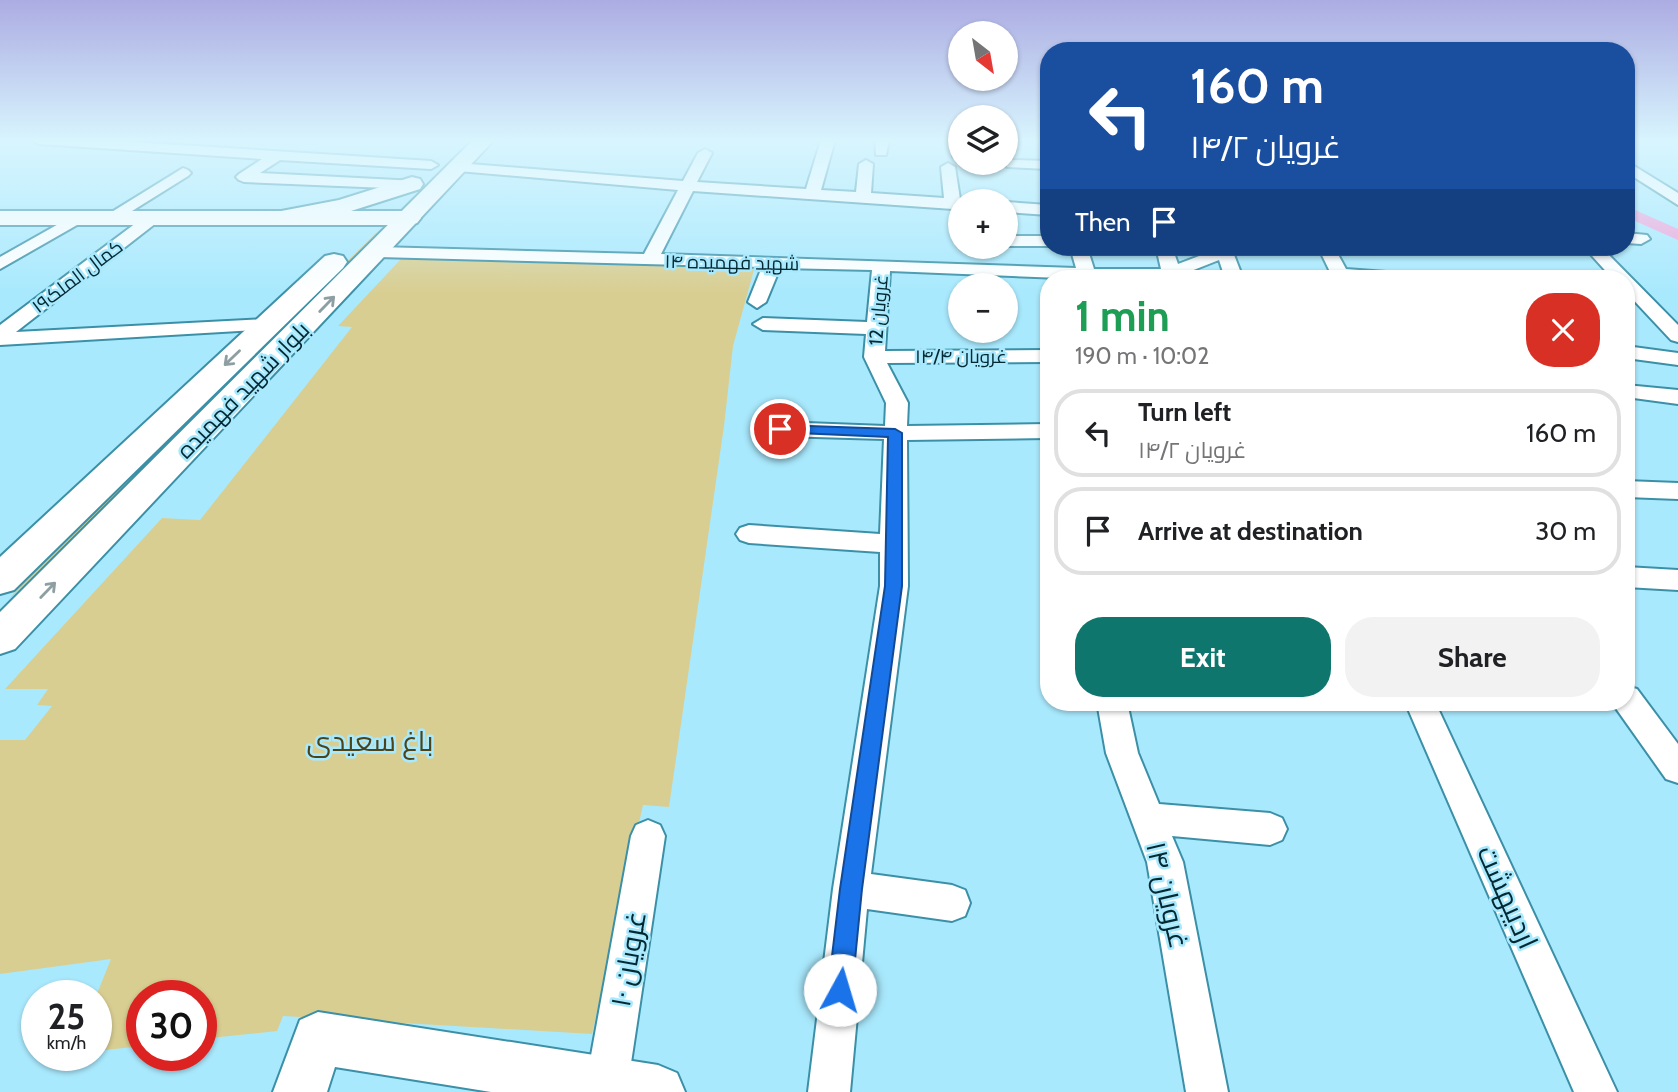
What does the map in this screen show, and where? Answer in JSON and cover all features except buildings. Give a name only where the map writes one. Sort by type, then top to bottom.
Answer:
[{"type":"main road","points":[[284,217],[395,191]]},
{"type":"main road","points":[[0,218],[284,217],[343,206],[399,191]]},
{"type":"main road","name":"بلوار شهید فهمیده","points":[[0,580],[267,325],[320,253],[414,191]]},
{"type":"main road","name":"بلوار شهید فهمیده","points":[[1,637],[378,252],[420,191]]},
{"type":"main road","points":[[284,217],[320,253]]},
{"type":"street","points":[[110,218],[154,191]]},
{"type":"street","points":[[649,260],[684,191]]},
{"type":"street","points":[[765,191],[948,203]]},
{"type":"street","points":[[863,197],[864,191]]},
{"type":"street","points":[[1018,208],[1040,209]]},
{"type":"street","points":[[0,264],[79,218]]},
{"type":"street","name":"کمال الملک۱۹","points":[[0,337],[154,218]]},
{"type":"street","points":[[1018,241],[1040,241]]},
{"type":"street","name":"شهید فهمیده ۱۴","points":[[378,252],[881,265],[950,273]]},
{"type":"street","points":[[1183,270],[1210,256]]},
{"type":"street","points":[[1601,256],[1614,270]]},
{"type":"street","points":[[757,302],[773,263]]},
{"type":"street","name":"غرویان 12","points":[[829,1092],[851,889],[894,586],[897,403],[874,357],[881,265]]},
{"type":"street","name":"شهید فهمیده ۱۴","points":[[1018,277],[1040,276]]},
{"type":"street","points":[[1635,291],[1678,337]]},
{"type":"street","points":[[1635,303],[1647,304]]},
{"type":"street","points":[[763,324],[876,328]]},
{"type":"street","points":[[0,337],[267,325]]},
{"type":"street","name":"غرویان ۱۴/۴","points":[[874,357],[984,346],[1040,355]]},
{"type":"street","points":[[1635,353],[1678,359]]},
{"type":"street","points":[[1635,392],[1678,397]]},
{"type":"street","points":[[780,429],[895,433],[1040,431]]},
{"type":"street","points":[[1635,489],[1678,491]]},
{"type":"street","points":[[749,534],[894,544]]},
{"type":"street","points":[[1635,578],[1678,580]]},
{"type":"street","points":[[1635,706],[1666,735],[1678,769]]},
{"type":"street","name":"غرویان ۱۴","points":[[1114,711],[1122,753],[1165,862],[1207,1092]]},
{"type":"street","name":"اردیبهشت","points":[[1424,711],[1596,1092]]},
{"type":"street","points":[[1148,819],[1270,829]]},
{"type":"street","name":"غرویان ۱۰","points":[[607,1083],[648,836]]},
{"type":"street","points":[[851,889],[952,902]]},
{"type":"street","points":[[300,1092],[318,1038],[658,1092]]},
{"type":"green space","points":[[378,231],[355,262],[72,542],[8,600],[62,538]]},
{"type":"green space","name":"باغ سعیدی","points":[[401,259],[755,266],[733,346],[669,807],[643,805],[592,1034],[283,1016],[277,1031],[217,1037],[217,980],[126,980],[126,1048],[112,1049],[112,980],[102,980],[111,959],[0,974],[0,740],[25,740],[52,706],[37,705],[48,689],[5,689],[162,518],[200,520],[352,327],[338,326]]},
{"type":"waterway","points":[[1635,215],[1678,235]]},
{"type":"route","points":[[780,429],[895,433],[894,586],[851,889],[840,990]]}]
